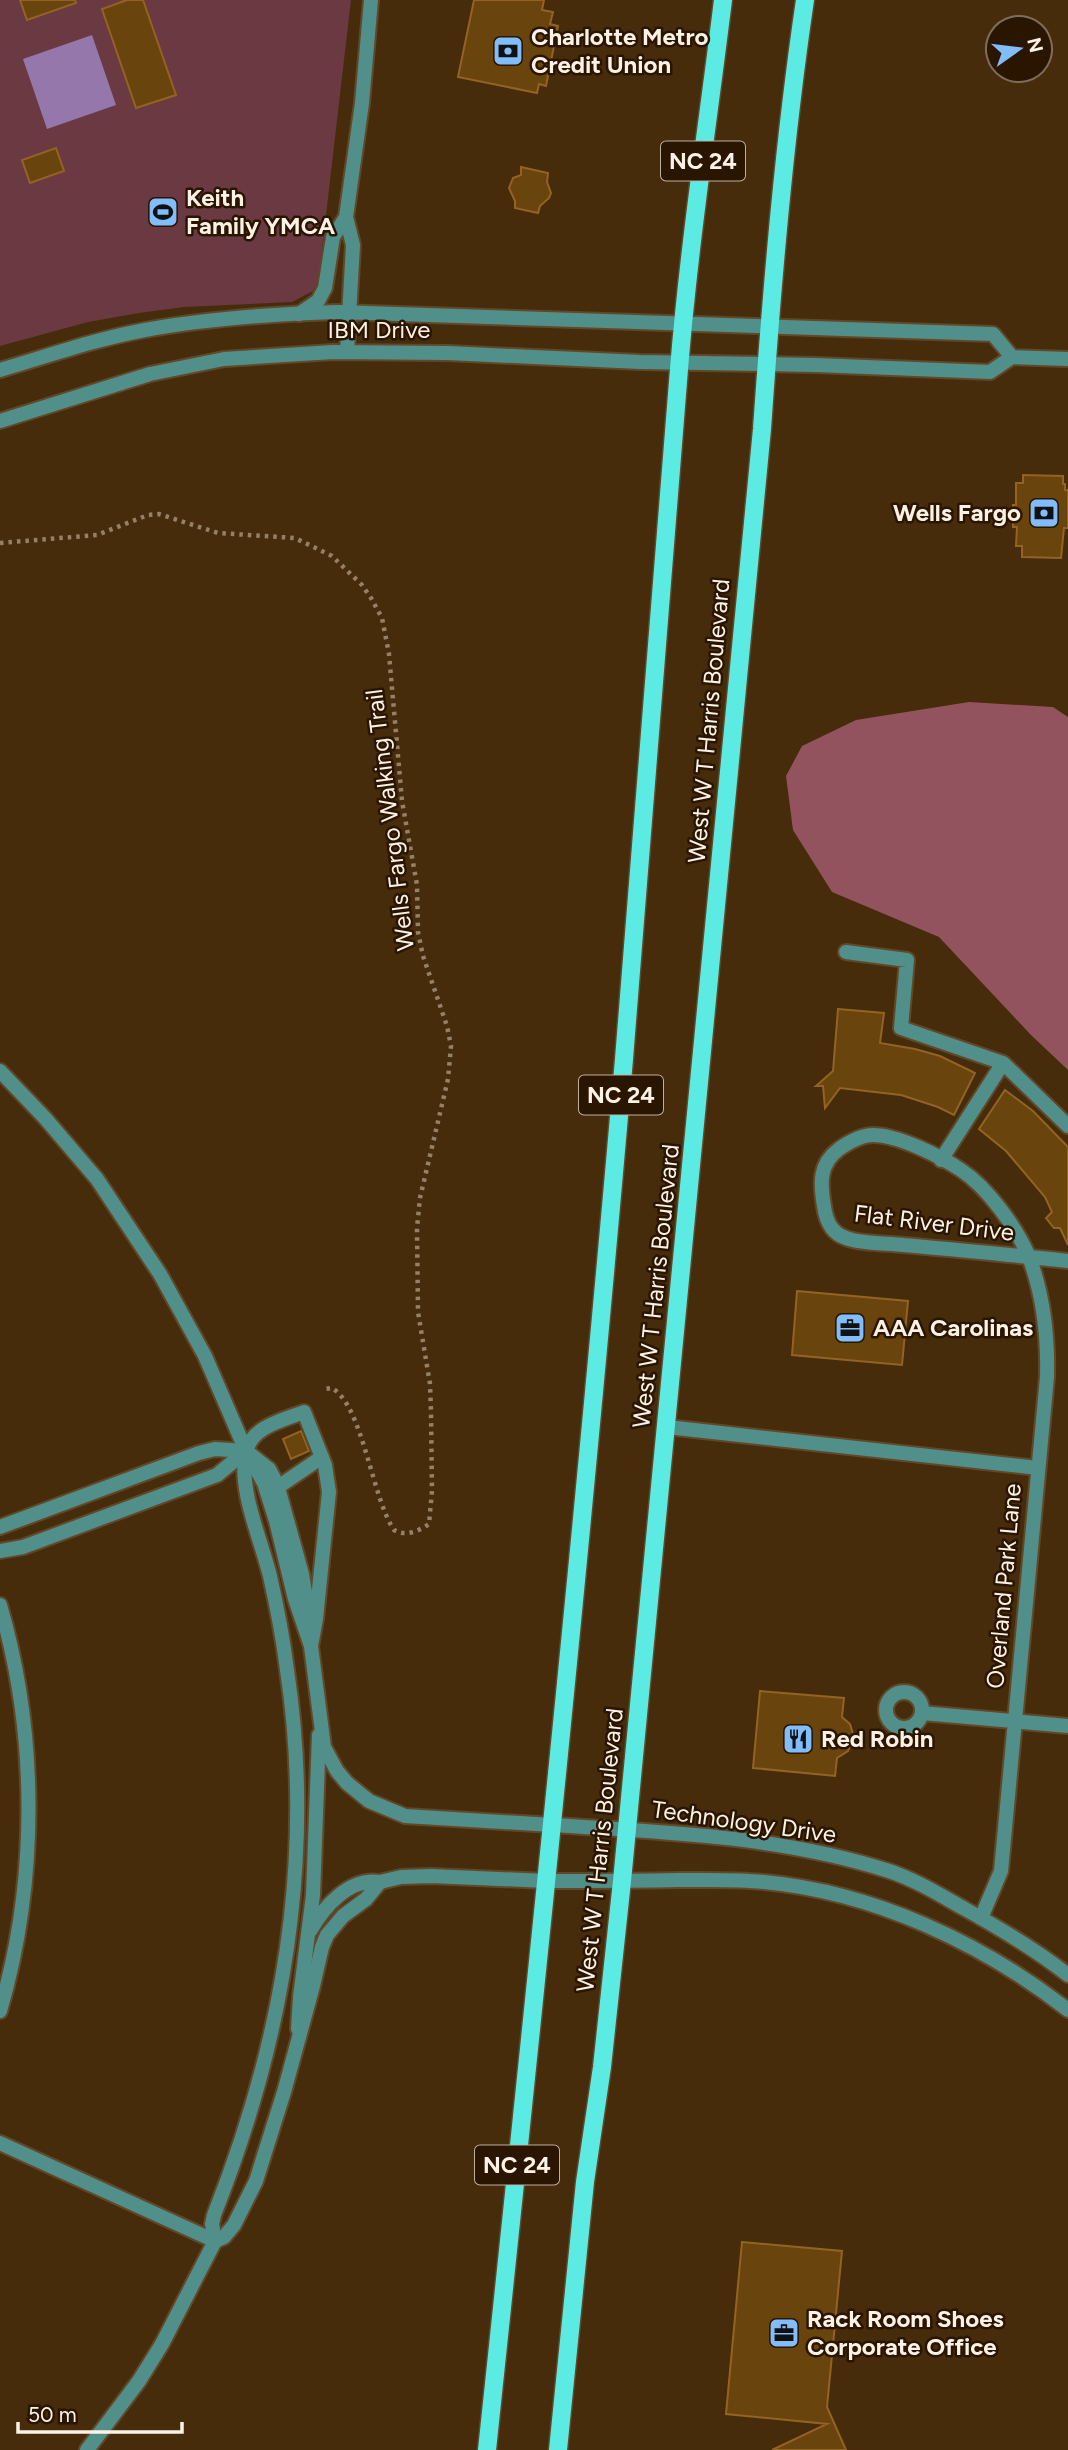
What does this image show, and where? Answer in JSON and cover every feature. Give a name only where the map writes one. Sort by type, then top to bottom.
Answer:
[{"type":"main road","name":"West W T Harris Boulevard","points":[[488,2450],[547,1881],[626,1034],[680,363],[723,0]]},
{"type":"main road","name":"West W T Harris Boulevard","points":[[558,2450],[585,2182],[602,2067],[622,1881],[709,1002],[767,366],[768,326],[793,80],[805,0]]},
{"type":"street","points":[[347,352],[353,245],[346,217],[362,103],[371,0]]},
{"type":"street","points":[[299,314],[318,301],[325,288],[332,237],[346,217]]},
{"type":"street","name":"IBM Drive","points":[[0,370],[142,330],[198,321],[349,312],[993,334],[1012,357],[990,372],[448,353],[347,352],[280,355],[212,362],[150,374],[0,421]]},
{"type":"street","points":[[1012,357],[1068,359]]},
{"type":"street","points":[[846,952],[907,960],[901,1028],[1003,1063],[1068,1126]]},
{"type":"street","points":[[941,1160],[1003,1063]]},
{"type":"street","points":[[0,1071],[97,1179],[174,1297],[205,1356],[246,1451],[264,1483],[295,1599],[311,1646]]},
{"type":"street","name":"Flat River Drive","points":[[1029,1257],[998,1206],[980,1186],[961,1170],[896,1139],[871,1135],[850,1141],[835,1152],[822,1167],[821,1189],[825,1213],[831,1230],[847,1239],[1068,1261]]},
{"type":"street","name":"Overland Park Lane","points":[[981,1918],[1001,1871],[1047,1377],[1048,1346],[1029,1257]]},
{"type":"street","points":[[87,2450],[139,2381],[162,2344],[215,2241],[212,2224],[214,2215],[254,2105],[280,1994],[294,1900],[298,1791],[290,1692],[270,1577],[246,1490],[246,1451],[261,1430],[304,1412],[322,1457],[329,1492],[311,1646]]},
{"type":"street","points":[[667,1427],[1038,1468]]},
{"type":"street","points":[[0,1527],[215,1449],[246,1451],[270,1469],[291,1528],[302,1574],[320,1720],[315,1858],[300,1997],[299,2034]]},
{"type":"street","points":[[0,1551],[23,1547],[217,1475],[246,1451]]},
{"type":"street","points":[[278,1487],[322,1457]]},
{"type":"street","points":[[0,1605],[21,1708],[28,1808],[20,1917],[0,2011]]},
{"type":"street","points":[[922,1713],[1068,1726]]},
{"type":"street","name":"Technology Drive","points":[[320,1720],[324,1747],[338,1771],[359,1794],[380,1807],[416,1818],[627,1830],[774,1844],[842,1858],[911,1880],[1029,1945],[1068,1975]]},
{"type":"street","points":[[307,1935],[319,1916],[352,1886],[363,1881],[380,1882],[401,1877],[431,1876],[547,1881],[766,1882],[850,1898],[913,1920],[961,1942],[1024,1979],[1068,2010]]},
{"type":"street","points":[[0,2143],[215,2241],[224,2237],[234,2225],[256,2181],[284,2092],[317,1962],[327,1935],[343,1916],[366,1899],[380,1882]]},
{"type":"path","name":"Wells Fargo Walking Trail","points":[[0,543],[97,535],[148,515],[159,514],[218,533],[295,538],[332,556],[372,598],[382,618],[389,654],[402,801],[417,885],[418,932],[452,1046],[448,1079],[420,1198],[416,1228],[418,1311],[430,1384],[432,1508],[429,1524],[416,1531],[403,1533],[394,1530],[383,1508],[354,1420],[338,1392],[332,1388],[324,1389]]},
{"type":"shaded area","name":"Keith Family YMCA","points":[[0,0],[351,0],[320,267],[318,282],[313,291],[292,302],[184,307],[139,313],[88,322],[0,346]]},
{"type":"shaded area","points":[[92,35],[116,105],[47,129],[23,59]]},
{"type":"shaded area","points":[[969,702],[1053,707],[1068,717],[1068,1070],[1031,1035],[939,937],[832,892],[793,830],[786,776],[802,746],[856,720]]},
{"type":"building","points":[[20,0],[75,0],[76,3],[27,20]]},
{"type":"building","points":[[127,0],[143,0],[176,95],[136,108],[102,9]]},
{"type":"building","name":"Charlotte Metro Credit Union","points":[[474,0],[544,0],[542,10],[553,12],[550,24],[558,26],[546,86],[539,84],[537,93],[458,77]]},
{"type":"building","points":[[56,148],[64,171],[30,183],[22,160]]},
{"type":"building","points":[[521,167],[548,173],[547,182],[551,193],[540,206],[538,213],[515,208],[509,188],[513,178],[521,175]]},
{"type":"building","points":[[1023,475],[1063,476],[1065,490],[1068,490],[1068,528],[1064,528],[1061,558],[1022,557],[1022,546],[1016,546],[1017,527],[1013,527],[1013,505],[1016,505],[1016,483],[1023,483]]},
{"type":"building","points":[[838,1009],[884,1013],[880,1043],[940,1056],[975,1073],[954,1115],[901,1095],[840,1088],[825,1108],[823,1086],[816,1086],[833,1071]]},
{"type":"building","points":[[1005,1090],[1033,1111],[1068,1147],[1068,1245],[1060,1228],[1054,1228],[1046,1218],[1052,1212],[1045,1197],[1006,1151],[979,1129]]},
{"type":"building","name":"AAA Carolinas","points":[[797,1291],[908,1301],[902,1365],[792,1355]]},
{"type":"building","points":[[301,1431],[309,1451],[291,1459],[283,1439]]},
{"type":"building","points":[[760,1691],[844,1698],[842,1717],[850,1724],[854,1737],[848,1751],[837,1758],[835,1776],[753,1768]]},
{"type":"building","name":"Rack Room Shoes Corporate Office","points":[[742,2242],[842,2251],[827,2407],[846,2450],[772,2450],[827,2424],[726,2414]]},
{"type":"place","name":"Charlotte Metro Credit Union","points":[[508,51]]},
{"type":"place","name":"Keith Family YMCA","points":[[163,212]]},
{"type":"place","name":"Wells Fargo","points":[[1044,513]]},
{"type":"place","name":"AAA Carolinas","points":[[850,1328]]},
{"type":"place","name":"Red Robin","points":[[798,1739]]},
{"type":"place","name":"Rack Room Shoes Corporate Office","points":[[784,2333]]}]
